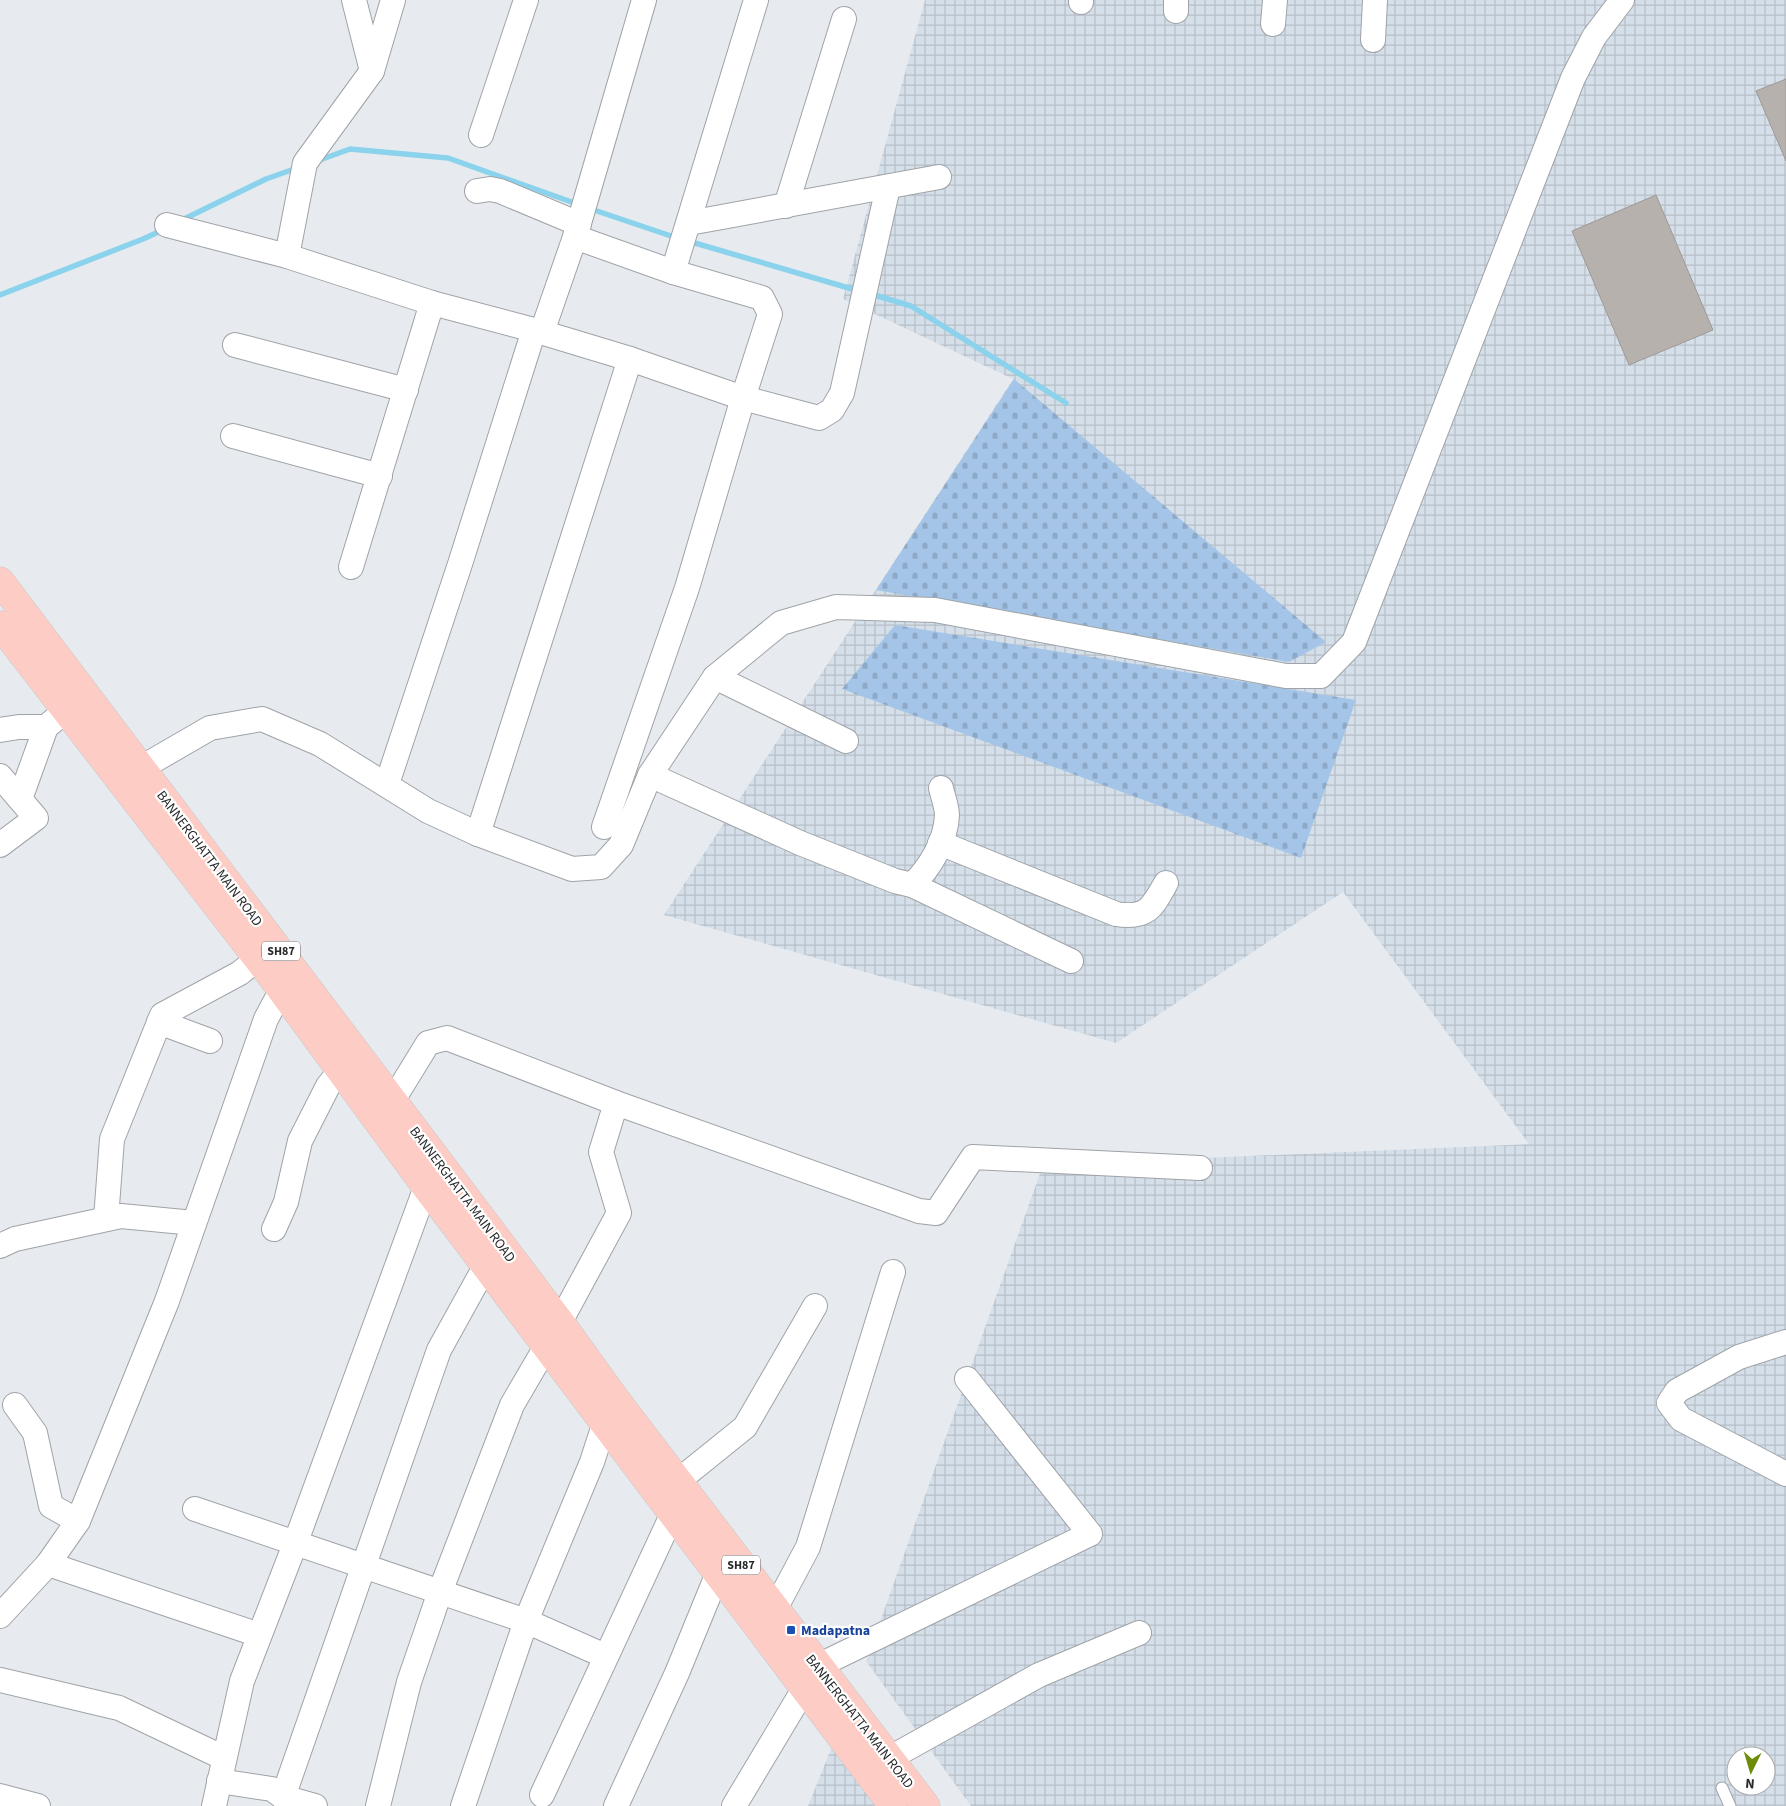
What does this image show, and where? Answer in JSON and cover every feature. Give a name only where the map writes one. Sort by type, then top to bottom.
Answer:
[{"type":"main road","name":"BANNERGHATTA MAIN ROAD","points":[[0,581],[132,776],[291,984],[393,1100],[775,1609],[811,1678],[890,1758],[926,1806]]},
{"type":"main road","points":[[0,625],[55,719],[132,776],[257,959],[291,984],[340,1071],[718,1573],[811,1678],[893,1806]]},
{"type":"street","points":[[354,0],[372,71]]},
{"type":"street","points":[[287,256],[305,163],[372,71],[393,0]]},
{"type":"street","points":[[481,136],[526,0]]},
{"type":"street","points":[[387,784],[538,331],[577,230],[644,0]]},
{"type":"street","points":[[673,272],[756,0]]},
{"type":"street","points":[[1273,24],[1274,0]]},
{"type":"street","points":[[1373,40],[1375,0]]},
{"type":"street","points":[[132,776],[210,728],[262,719],[320,744],[428,811],[478,834],[572,869],[600,867],[621,845],[650,775],[715,677],[781,623],[836,607],[935,610],[1286,676],[1321,676],[1354,642],[1573,78],[1594,37],[1622,0]]},
{"type":"street","points":[[786,206],[844,19]]},
{"type":"street","points":[[689,224],[939,178]]},
{"type":"street","points":[[167,225],[287,256],[432,303],[538,331],[630,359],[743,398],[820,418],[832,410],[842,393],[888,187]]},
{"type":"street","points":[[477,191],[490,189],[500,192],[577,230],[673,272],[762,298],[770,314],[687,588],[604,827]]},
{"type":"street","points":[[351,568],[432,303]]},
{"type":"street","points":[[235,345],[406,390]]},
{"type":"street","points":[[478,834],[630,359]]},
{"type":"street","points":[[233,436],[380,476]]},
{"type":"street","points":[[715,677],[846,741]]},
{"type":"street","points":[[0,730],[55,719]]},
{"type":"street","points":[[20,799],[55,719]]},
{"type":"street","points":[[650,775],[800,843],[895,881],[912,885],[1071,961]]},
{"type":"street","points":[[0,776],[36,818],[0,845]]},
{"type":"street","points":[[912,885],[925,872],[940,843],[947,815],[942,788]]},
{"type":"street","points":[[940,843],[1116,914],[1128,916],[1142,914],[1152,908],[1166,883]]},
{"type":"street","points":[[106,1219],[112,1139],[162,1015],[240,973],[257,959]]},
{"type":"street","points":[[0,1616],[48,1564],[78,1521],[166,1301],[266,1020],[291,984]]},
{"type":"street","points":[[159,1022],[210,1041]]},
{"type":"street","points":[[393,1100],[428,1043],[447,1038],[616,1103],[919,1211],[936,1213],[973,1157],[1200,1168]]},
{"type":"street","points":[[274,1229],[286,1202],[300,1141],[328,1086],[340,1071]]},
{"type":"street","points":[[560,1322],[619,1213],[601,1152],[616,1103]]},
{"type":"street","points":[[214,1806],[237,1698],[426,1187]]},
{"type":"street","points":[[0,1246],[15,1239],[121,1216],[194,1223]]},
{"type":"street","points":[[283,1797],[439,1350],[486,1265]]},
{"type":"street","points":[[775,1609],[808,1547],[893,1272]]},
{"type":"street","points":[[678,1481],[745,1427],[815,1306]]},
{"type":"street","points":[[1786,1342],[1739,1358],[1677,1391],[1669,1403],[1682,1419],[1786,1474]]},
{"type":"street","points":[[378,1806],[409,1682],[440,1592],[512,1405],[547,1346]]},
{"type":"street","points":[[734,1806],[811,1678],[1090,1534],[967,1379]]},
{"type":"street","points":[[15,1404],[35,1433],[51,1506],[78,1521]]},
{"type":"street","points":[[463,1806],[526,1621],[592,1462],[605,1422]]},
{"type":"street","points":[[195,1509],[526,1621],[605,1656]]},
{"type":"street","points":[[542,1795],[673,1513]]},
{"type":"street","points":[[48,1564],[259,1635]]},
{"type":"street","points":[[616,1806],[677,1673],[718,1573]]},
{"type":"street","points":[[890,1758],[1039,1675],[1140,1633]]},
{"type":"street","points":[[0,1680],[119,1708],[224,1758]]},
{"type":"street","points":[[219,1781],[272,1789],[283,1797],[315,1806]]},
{"type":"street","points":[[0,1796],[38,1806]]},
{"type":"lane","points":[[1722,1788],[1730,1806]]},
{"type":"shaded area","points":[[925,0],[1786,0],[1786,1806],[971,1806],[866,1661],[1043,1165],[1529,1144],[1343,892],[1116,1043],[664,915],[1013,379],[843,299]]},
{"type":"shaded area","points":[[835,1739],[885,1806],[808,1806]]},
{"type":"green space","points":[[1014,379],[1326,642],[1289,662],[876,590]]},
{"type":"green space","points":[[895,625],[1356,700],[1301,858],[842,689]]},
{"type":"building","points":[[1786,79],[1786,161],[1756,91]]},
{"type":"building","points":[[1656,195],[1713,330],[1629,365],[1572,231]]},
{"type":"waterway","points":[[317,161],[350,149],[448,158],[580,205]]},
{"type":"waterway","points":[[182,220],[266,179],[297,168]]},
{"type":"waterway","points":[[588,208],[677,238]]},
{"type":"waterway","points":[[0,295],[165,229]]},
{"type":"waterway","points":[[688,241],[859,291]]},
{"type":"waterway","points":[[871,294],[911,306],[1066,403]]},
{"type":"place","name":"Madapatna","points":[[791,1630]]}]
